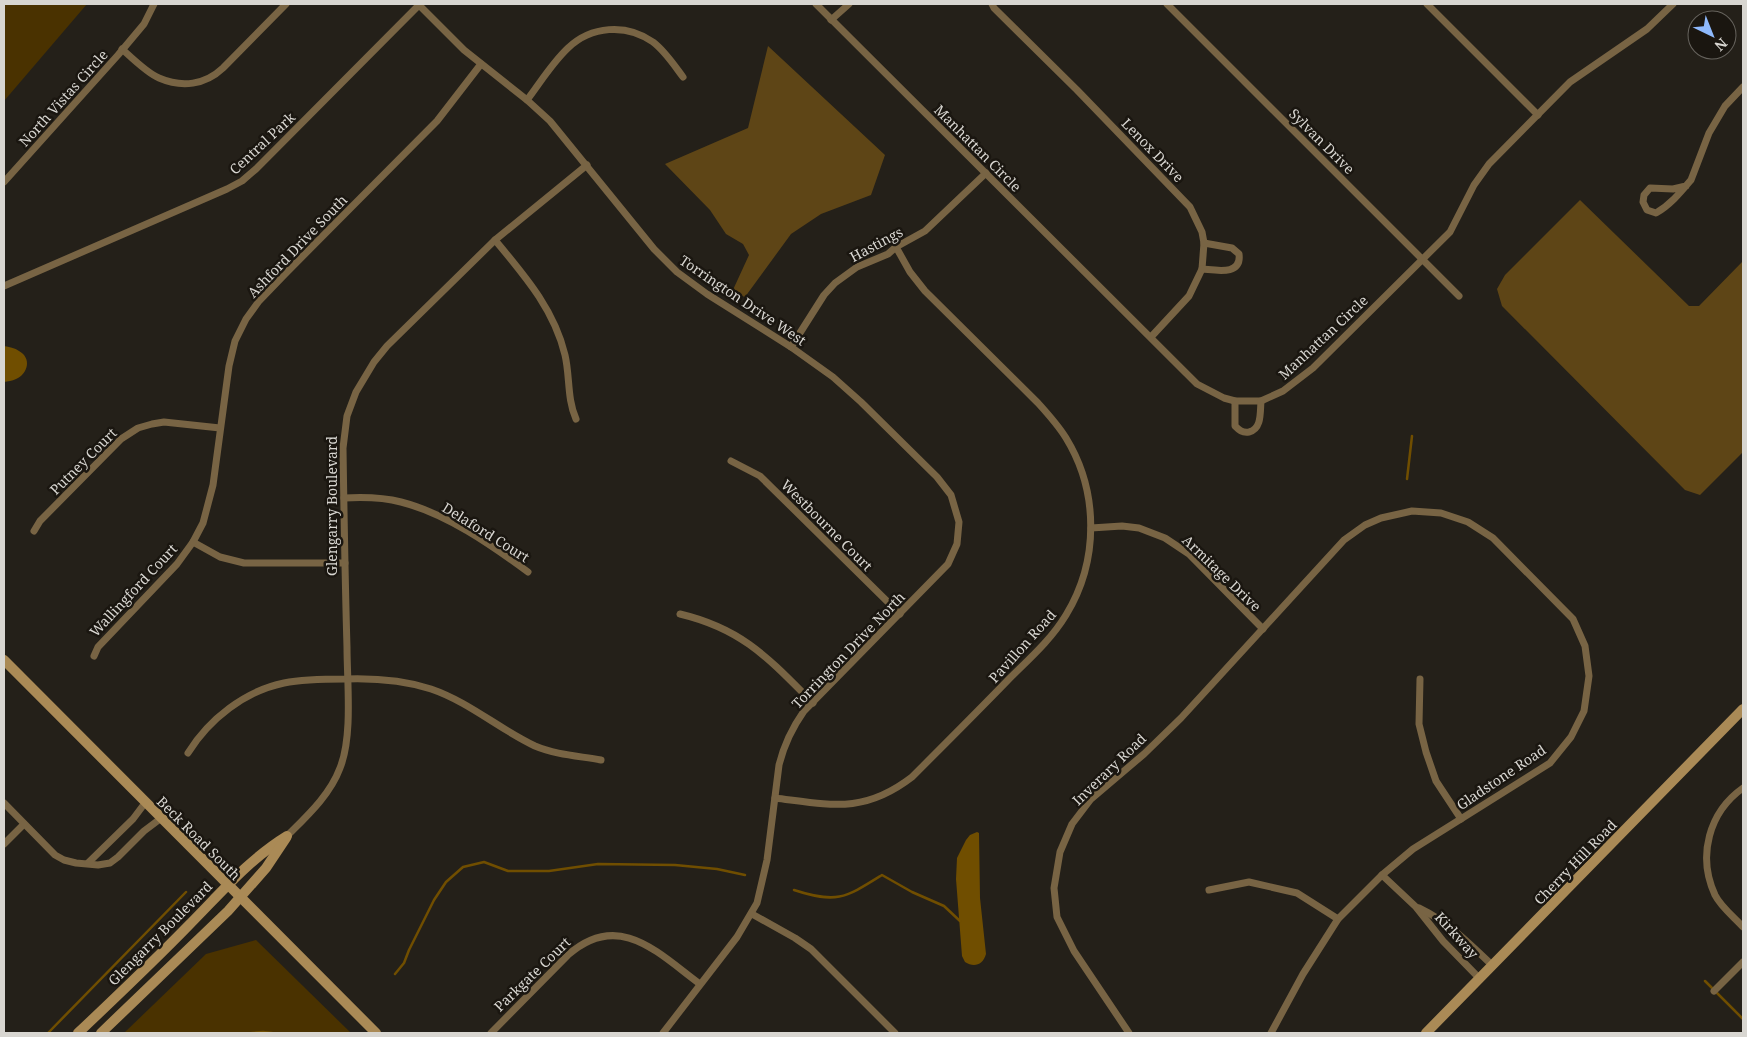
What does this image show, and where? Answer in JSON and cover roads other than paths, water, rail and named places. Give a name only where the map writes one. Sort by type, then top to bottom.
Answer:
[{"type":"main road","name":"Beck Road South","points":[[4,660],[160,819],[376,1033]]},
{"type":"main road","name":"Cherry Hill Road","points":[[1426,1033],[1743,710]]},
{"type":"main road","name":"Glengarry Boulevard","points":[[78,1033],[140,975],[256,857],[287,836]]},
{"type":"main road","name":"Glengarry Boulevard","points":[[102,1033],[240,898],[266,868],[287,836]]},
{"type":"street","points":[[122,49],[144,24],[154,4]]},
{"type":"street","points":[[272,4],[278,12]]},
{"type":"street","name":"North Vistas Circle","points":[[4,182],[122,49],[157,78],[175,83],[192,84],[201,82],[216,75],[286,4]]},
{"type":"street","name":"Torrington Drive West","points":[[418,4],[464,50],[527,100],[550,122],[654,249],[677,272],[707,294],[791,347],[834,377],[861,402],[947,489],[955,502],[959,532]]},
{"type":"street","name":"Central Park","points":[[4,286],[242,181],[418,4]]},
{"type":"street","name":"Manhattan Circle","points":[[816,4],[1197,384],[1224,398],[1235,401],[1261,401],[1283,392],[1313,368],[1450,232],[1474,185],[1489,164],[1570,82],[1647,29],[1673,4]]},
{"type":"street","points":[[832,20],[849,4]]},
{"type":"street","name":"Lenox Drive","points":[[992,4],[1190,207],[1202,232],[1204,243],[1202,268],[1189,296],[1151,337]]},
{"type":"street","name":"Sylvan Drive","points":[[1167,4],[1459,296]]},
{"type":"street","points":[[1427,4],[1538,115]]},
{"type":"street","points":[[527,100],[572,44],[588,34],[605,29],[625,30],[644,36],[661,49],[683,77]]},
{"type":"street","name":"Ashford Drive South","points":[[193,542],[203,523],[210,500],[226,382],[233,350],[241,328],[252,310],[285,274],[437,121],[481,64]]},
{"type":"street","points":[[1686,186],[1673,189],[1650,188],[1644,195],[1642,202],[1647,210],[1656,213],[1665,208],[1686,186],[1691,180],[1708,133],[1721,110],[1743,87]]},
{"type":"street","name":"Glengarry Boulevard","points":[[287,836],[326,794],[341,767],[346,751],[348,735],[343,448],[344,430],[350,405],[362,379],[387,346],[495,240],[586,166]]},
{"type":"street","name":"Hastings","points":[[791,347],[824,295],[836,283],[857,267],[888,254],[896,247],[913,239],[930,227],[986,173]]},
{"type":"street","points":[[495,240],[534,288],[551,317],[565,354],[571,408],[576,419]]},
{"type":"street","points":[[1202,268],[1231,270],[1237,266],[1240,258],[1239,254],[1232,248],[1204,243]]},
{"type":"street","name":"Pavillon Road","points":[[775,798],[831,805],[854,804],[884,795],[912,777],[1043,645],[1059,626],[1072,606],[1082,580],[1089,552],[1091,528],[1089,502],[1084,478],[1074,452],[1060,429],[1038,403],[925,291],[910,272],[896,247]]},
{"type":"street","points":[[1235,401],[1235,426],[1245,433],[1253,431],[1259,425],[1261,401]]},
{"type":"street","name":"Putney Court","points":[[34,531],[40,521],[121,439],[138,428],[164,422],[220,428]]},
{"type":"street","name":"Westbourne Court","points":[[731,461],[760,476],[900,614]]},
{"type":"street","name":"Delaford Court","points":[[344,498],[384,499],[420,508],[469,533],[528,572]]},
{"type":"street","name":"Gladstone Road","points":[[1271,1033],[1302,974],[1338,919],[1382,875],[1413,849],[1550,763],[1572,737],[1584,711],[1589,676],[1585,646],[1573,619],[1493,538],[1468,522],[1441,513],[1412,511],[1381,518]]},
{"type":"street","name":"Armitage Drive","points":[[1091,528],[1122,526],[1139,528],[1165,538],[1189,554],[1262,629],[1344,540],[1381,518]]},
{"type":"street","name":"Torrington Drive North","points":[[663,1033],[737,937],[757,903],[763,881],[779,765],[787,741],[798,720],[948,564],[957,544],[959,532]]},
{"type":"street","points":[[193,542],[220,557],[244,563],[345,563]]},
{"type":"street","name":"Wallingford Court","points":[[94,656],[98,647],[177,564],[193,542]]},
{"type":"street","points":[[680,614],[711,622],[744,639],[775,664],[813,703]]},
{"type":"street","name":"Inverary Road","points":[[1129,1033],[1074,951],[1057,917],[1054,888],[1060,852],[1072,824],[1091,799],[1144,754],[1181,718],[1262,629]]},
{"type":"street","points":[[188,753],[195,742],[218,717],[248,696],[283,683],[347,679],[391,680],[430,689],[461,702],[534,746],[555,753],[601,760]]},
{"type":"street","points":[[1420,679],[1419,724],[1426,752],[1436,781],[1461,819]]},
{"type":"street","points":[[1743,788],[1732,796],[1717,815],[1710,833],[1707,852],[1710,877],[1716,896],[1743,927]]},
{"type":"street","points":[[88,863],[132,819],[145,803]]},
{"type":"street","points":[[4,804],[55,855],[70,862],[98,865],[110,863],[144,831],[160,819]]},
{"type":"street","points":[[4,844],[24,824]]},
{"type":"street","name":"Kirkway","points":[[1382,875],[1416,907],[1443,941],[1480,979]]},
{"type":"street","points":[[1209,890],[1249,882],[1298,893],[1338,919]]},
{"type":"street","name":"Kirkway","points":[[1416,907],[1438,918],[1457,932],[1493,966]]},
{"type":"street","points":[[752,914],[811,949],[895,1033]]},
{"type":"street","name":"Parkgate Court","points":[[491,1033],[568,955],[580,946],[598,938],[625,937],[644,943],[700,984]]},
{"type":"street","points":[[1714,991],[1743,962]]},
{"type":"waterway","points":[[1407,479],[1412,436]]},
{"type":"waterway","points":[[395,974],[404,963],[434,900],[446,882],[463,867],[484,862],[508,871],[549,871],[598,864],[675,865],[717,869],[745,875]]},
{"type":"waterway","points":[[794,890],[821,897],[840,896],[849,894],[882,875],[912,892],[944,906],[960,921]]},
{"type":"waterway","points":[[48,1033],[186,892]]},
{"type":"waterway","points":[[1705,981],[1743,1019]]},
{"type":"waterway","points":[[252,1033],[272,1033]]}]
